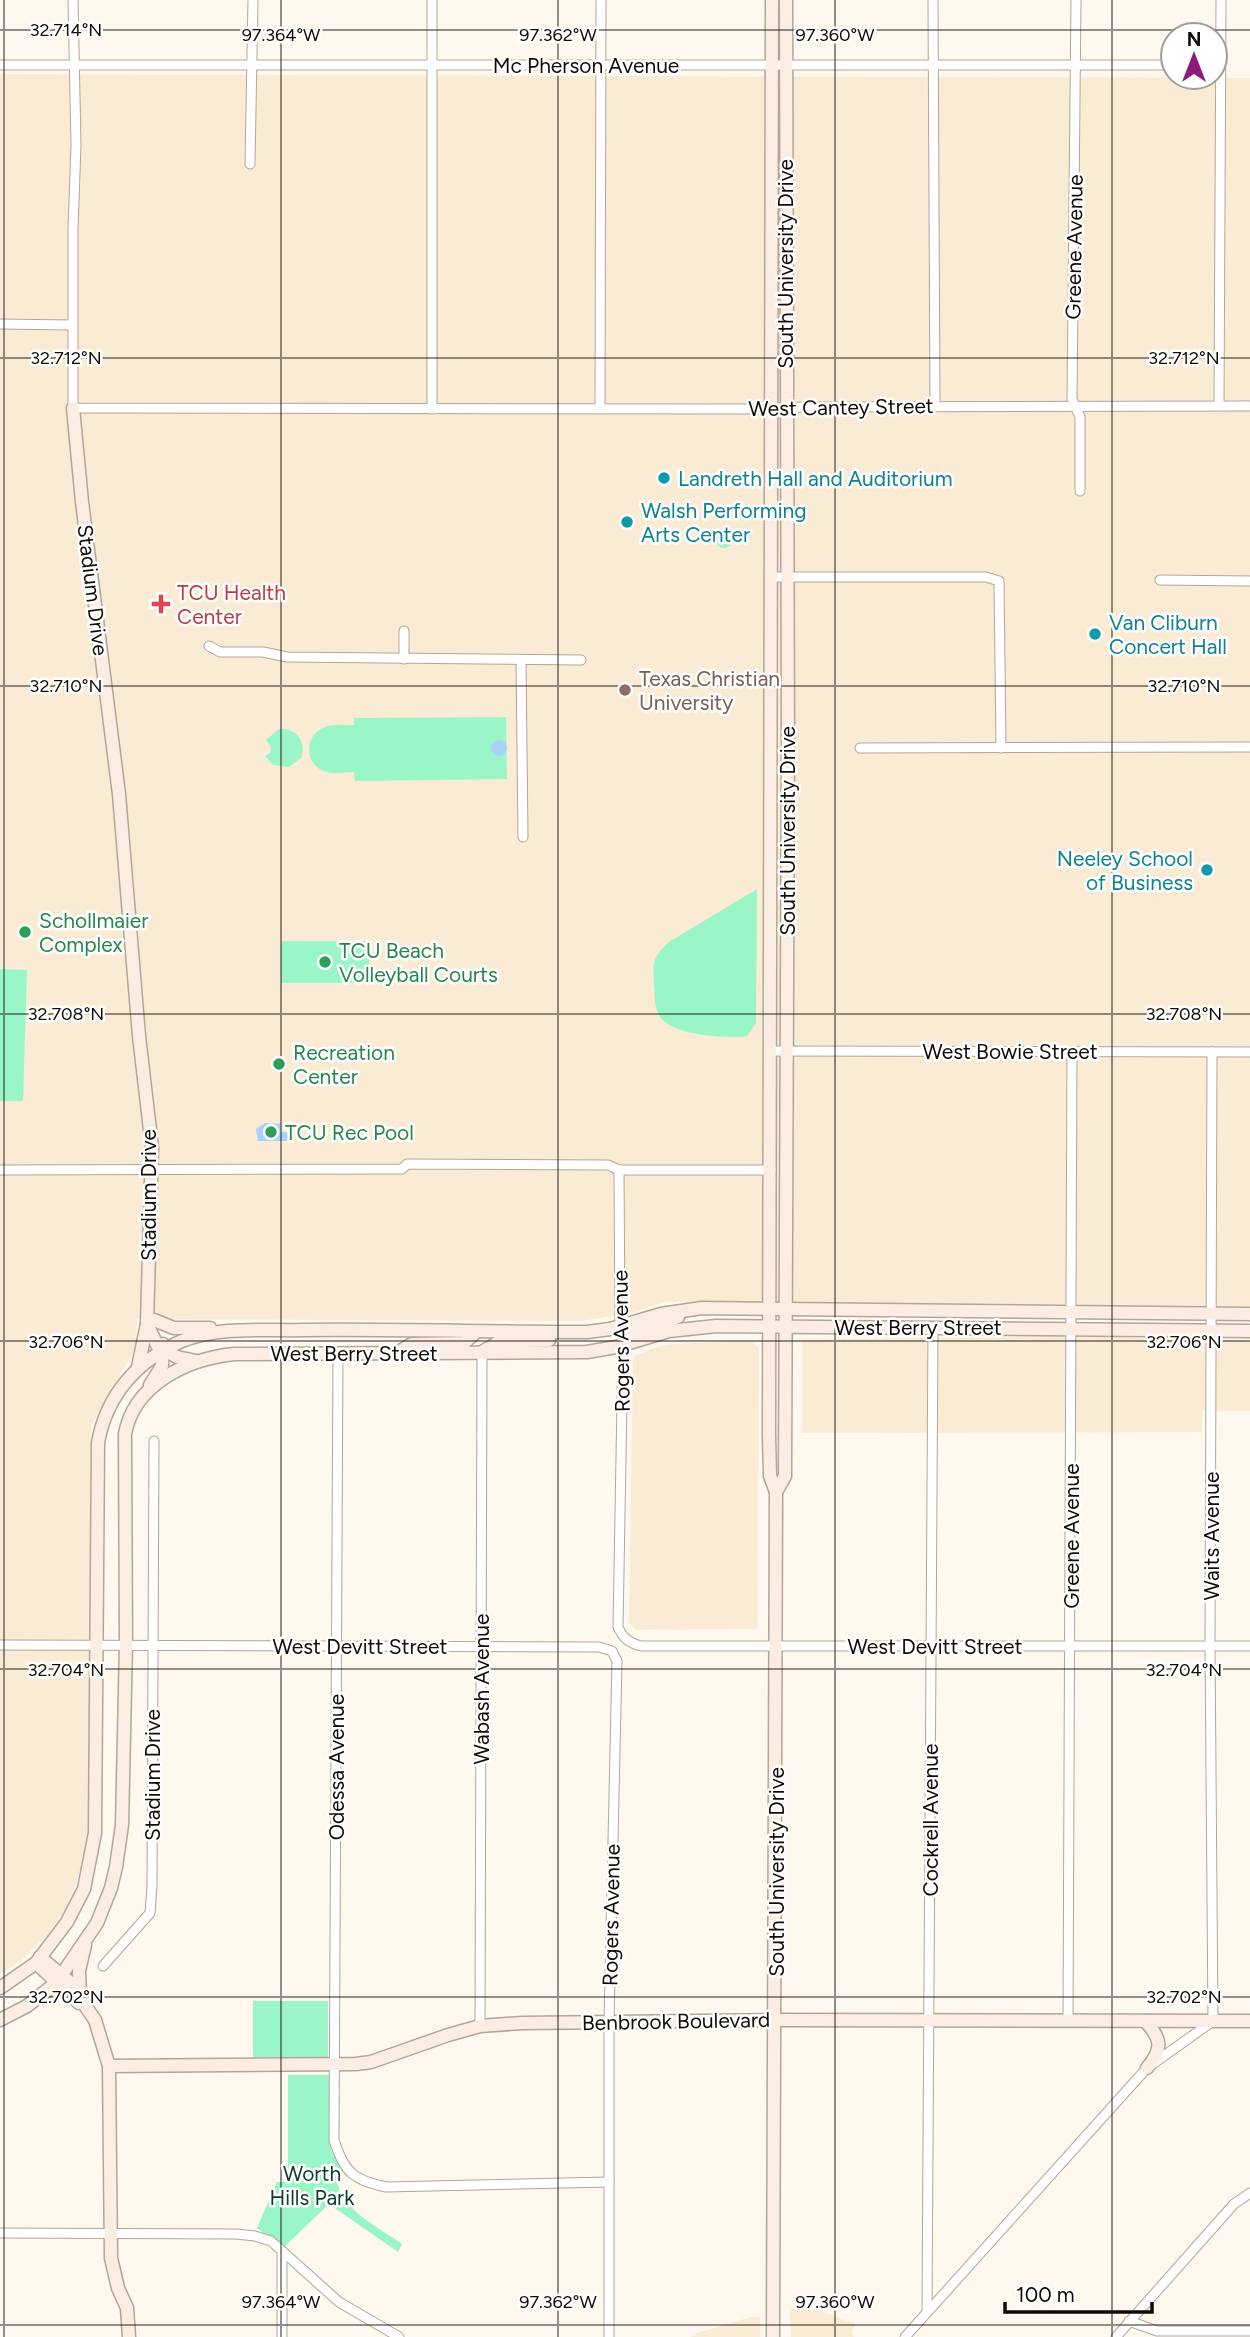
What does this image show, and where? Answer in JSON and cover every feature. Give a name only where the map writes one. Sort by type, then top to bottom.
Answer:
[{"type":"main road","name":"South University Drive","points":[[772,0],[770,1476],[776,1492],[777,1646],[774,2337]]},
{"type":"main road","name":"South University Drive","points":[[776,1492],[785,1476],[788,577],[785,407],[786,0]]},
{"type":"main road","name":"Stadium Drive","points":[[73,408],[119,794],[139,1036],[152,1147],[146,1303],[150,1322],[138,1367]]},
{"type":"main road","name":"West Berry Street","points":[[0,1988],[38,1960],[67,1922],[84,1889],[93,1852],[97,1443],[100,1429],[122,1386],[138,1367],[151,1357],[199,1335],[216,1332],[598,1331],[662,1314],[710,1307],[1250,1314]]},
{"type":"main road","points":[[623,1345],[626,1335],[691,1310]]},
{"type":"main road","points":[[933,1327],[942,1321],[976,1317],[988,1310]]},
{"type":"main road","points":[[150,1322],[174,1328],[229,1327],[259,1331]]},
{"type":"main road","points":[[150,1322],[157,1346],[177,1357],[196,1361]]},
{"type":"main road","name":"West Berry Street","points":[[0,2020],[41,1996],[59,1979],[97,1923],[111,1888],[122,1825],[126,1644],[124,1446],[135,1405],[144,1394],[181,1368],[196,1361],[234,1354],[576,1353],[623,1345],[652,1335],[716,1326],[1250,1331]]},
{"type":"main road","points":[[398,1352],[412,1344],[464,1343],[475,1332]]},
{"type":"main road","points":[[482,1353],[499,1342],[553,1339],[572,1332]]},
{"type":"main road","points":[[144,1394],[160,1370],[164,1350]]},
{"type":"main road","points":[[75,1994],[86,1941]]},
{"type":"main road","points":[[38,1960],[75,1994],[80,2004],[86,2007],[95,2020],[109,2066],[111,2258],[118,2288],[127,2308],[129,2337]]},
{"type":"main road","points":[[41,1996],[75,1994]]},
{"type":"main road","name":"Benbrook Boulevard","points":[[109,2066],[334,2066],[371,2062],[480,2026],[522,2023],[775,2020],[1250,2021]]},
{"type":"main road","points":[[1145,2021],[1154,2030],[1159,2043],[1157,2056],[1147,2068]]},
{"type":"street","name":"Stadium Drive","points":[[73,0],[76,145],[73,408]]},
{"type":"street","points":[[250,164],[253,0]]},
{"type":"street","points":[[432,0],[432,409]]},
{"type":"street","points":[[600,409],[601,0]]},
{"type":"street","points":[[933,0],[935,406]]},
{"type":"street","name":"Greene Avenue","points":[[1076,0],[1072,399],[1080,417],[1080,491]]},
{"type":"street","points":[[1220,21],[1221,0]]},
{"type":"street","name":"Mc Pherson Avenue","points":[[0,65],[1159,65]]},
{"type":"street","points":[[1218,91],[1219,405]]},
{"type":"street","points":[[0,324],[72,325]]},
{"type":"street","name":"West Cantey Street","points":[[73,408],[1250,406]]},
{"type":"street","points":[[771,577],[996,579],[1000,584],[1001,748]]},
{"type":"street","points":[[1160,580],[1250,581]]},
{"type":"street","points":[[404,631],[404,659]]},
{"type":"street","points":[[209,646],[220,652],[263,652],[287,657],[581,660]]},
{"type":"street","points":[[521,660],[523,837]]},
{"type":"street","points":[[860,748],[1250,747]]},
{"type":"street","name":"West Bowie Street","points":[[771,1051],[1250,1052]]},
{"type":"street","name":"Greene Avenue","points":[[1068,2021],[1072,1051]]},
{"type":"street","name":"Waits Avenue","points":[[1212,1052],[1210,1646],[1213,2021]]},
{"type":"street","points":[[0,1170],[402,1169],[407,1164],[608,1165],[620,1170],[771,1170]]},
{"type":"street","name":"Rogers Avenue","points":[[620,1170],[620,1326],[623,1345],[618,1627],[623,1637]]},
{"type":"street","name":"Cockrell Avenue","points":[[927,2312],[933,1327]]},
{"type":"street","name":"Odessa Avenue","points":[[338,1352],[334,2140],[341,2161],[353,2175],[365,2183],[386,2186],[609,2182]]},
{"type":"street","name":"Wabash Avenue","points":[[480,2026],[482,1353]]},
{"type":"street","name":"Stadium Drive","points":[[103,1966],[150,1913],[154,1441]]},
{"type":"street","name":"West Devitt Street","points":[[623,1637],[641,1646],[1250,1646]]},
{"type":"street","name":"West Devitt Street","points":[[0,1645],[599,1647],[611,1651],[617,1661]]},
{"type":"street","name":"Rogers Avenue","points":[[608,2337],[609,2022],[617,1661]]},
{"type":"street","points":[[905,2337],[1147,2068],[1213,2021]]},
{"type":"street","points":[[1116,2337],[1234,2204],[1250,2193]]},
{"type":"street","points":[[0,2232],[255,2236],[271,2241],[339,2302],[399,2337]]},
{"type":"street","points":[[282,2252],[282,2337]]},
{"type":"street","points":[[1129,2322],[1157,2331],[1250,2331]]},
{"type":"shaded area","name":"Texas Christian University","points":[[0,74],[1159,78],[1159,91],[1229,91],[1229,78],[1250,78],[1250,1306],[665,1302],[628,1314],[580,1321],[137,1319],[136,1348],[91,1425],[89,1829],[82,1866],[67,1907],[48,1934],[21,1961],[0,1974]]},
{"type":"shaded area","points":[[1050,1336],[1250,1341],[1250,1411],[1202,1411],[1202,1432],[802,1433],[802,1340]]},
{"type":"shaded area","points":[[753,1342],[759,1348],[758,1629],[637,1630],[629,1623],[633,1359],[636,1355],[660,1346]]},
{"type":"shaded area","points":[[790,2308],[822,2311],[855,2324],[852,2334],[855,2337],[791,2337]]},
{"type":"shaded area","points":[[751,2317],[760,2317],[760,2337],[691,2337],[697,2333]]},
{"type":"green space","points":[[720,530],[728,530],[733,539],[731,546],[720,548],[715,543],[715,535]]},
{"type":"green space","points":[[506,717],[507,779],[355,781],[354,772],[329,773],[319,769],[309,752],[309,745],[315,733],[332,725],[354,725],[354,718]]},
{"type":"green space","points":[[279,729],[295,733],[303,746],[301,758],[289,767],[273,765],[265,756],[270,753],[271,747],[266,740]]},
{"type":"green space","points":[[757,889],[756,1023],[747,1036],[726,1037],[687,1032],[666,1023],[658,1013],[655,1001],[654,966],[659,952],[669,942]]},
{"type":"green space","name":"TCU Beach Volleyball Courts","points":[[281,941],[369,941],[369,983],[281,983]]},
{"type":"green space","points":[[0,969],[27,970],[23,1101],[0,1101]]},
{"type":"green space","points":[[253,2001],[328,2001],[328,2057],[253,2057]]},
{"type":"green space","name":"Worth Hills Park","points":[[288,2075],[330,2075],[329,2142],[343,2171],[337,2179],[339,2190],[362,2217],[402,2244],[398,2252],[329,2204],[283,2248],[257,2228],[277,2182],[288,2182]]},
{"type":"water","points":[[499,740],[505,742],[505,754],[499,756],[493,754],[491,748],[493,742]]},
{"type":"water","name":"TCU Rec Pool","points":[[265,1123],[281,1124],[280,1132],[293,1132],[293,1138],[288,1138],[287,1141],[258,1141],[256,1129]]},
{"type":"place","name":"Landreth Hall and Auditorium","points":[[664,478]]},
{"type":"place","name":"Walsh Performing Arts Center","points":[[627,522]]},
{"type":"place","name":"TCU Health Center","points":[[161,604]]},
{"type":"place","name":"Van Cliburn Concert Hall","points":[[1095,634]]},
{"type":"place","name":"Texas Christian University","points":[[625,690]]},
{"type":"place","name":"Neeley School of Business","points":[[1207,870]]},
{"type":"place","name":"Schollmaier Complex","points":[[25,932]]},
{"type":"place","name":"TCU Beach Volleyball Courts","points":[[325,962]]},
{"type":"place","name":"Recreation Center","points":[[279,1064]]},
{"type":"place","name":"TCU Rec Pool","points":[[271,1132]]}]
